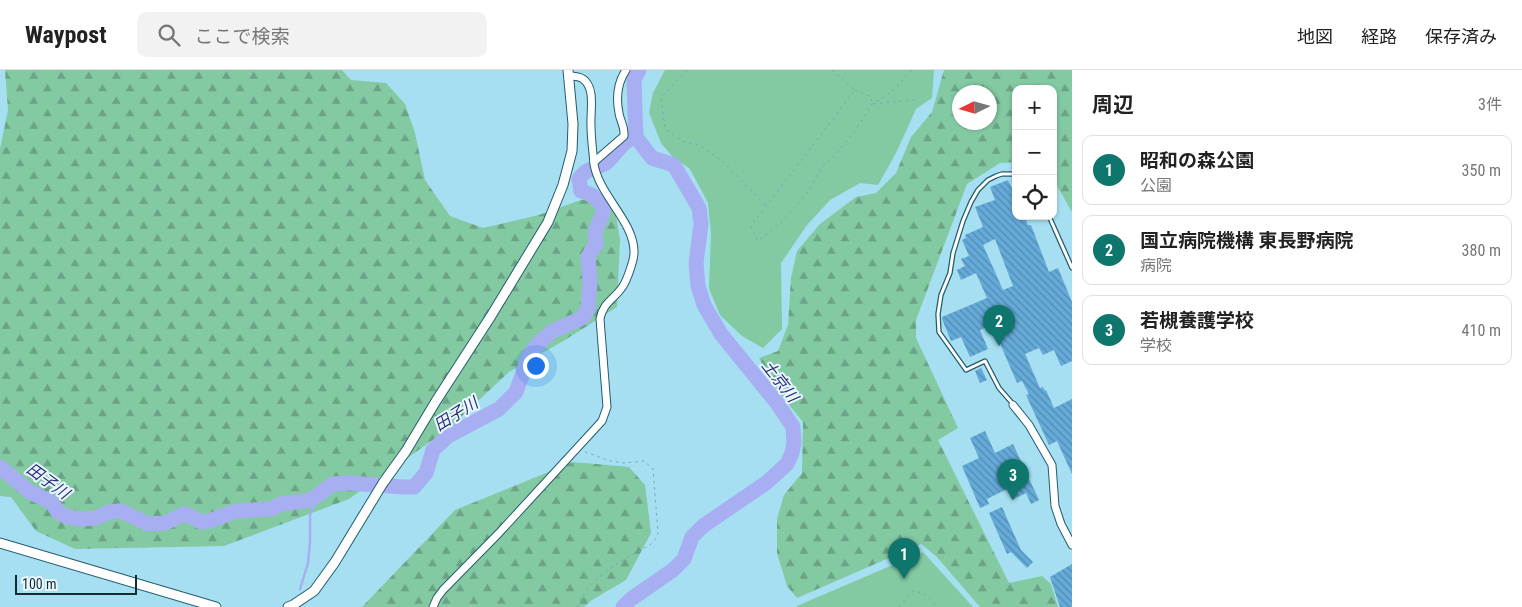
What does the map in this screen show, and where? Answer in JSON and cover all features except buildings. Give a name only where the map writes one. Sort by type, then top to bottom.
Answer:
[{"type":"street","points":[[594,163],[624,136],[625,128],[619,113],[618,98],[620,78],[626,70]]},
{"type":"street","points":[[288,607],[314,590],[336,562],[383,483],[406,452],[548,222],[564,186],[572,151],[573,124],[568,73],[583,79],[589,88],[592,101],[591,126],[596,174],[609,201],[633,241],[634,255],[624,285],[603,307],[601,312],[607,407],[602,421],[500,533],[443,590],[432,607]]},
{"type":"street","points":[[1014,405],[1029,425],[1052,465],[1054,506],[1072,546]]},
{"type":"street","points":[[0,543],[216,607]]},
{"type":"lane","points":[[1012,174],[1002,174],[988,180],[978,190],[971,202],[952,253],[950,272],[938,314],[939,332],[966,370],[985,361],[999,388],[1014,405]]},
{"type":"lane","points":[[1052,220],[1072,268]]},
{"type":"path","points":[[687,70],[661,98],[665,129],[684,142],[698,145],[721,160],[766,206]]},
{"type":"path","points":[[832,70],[855,90],[871,97],[872,104]]},
{"type":"path","points":[[855,90],[751,226],[758,241],[784,221],[808,192],[821,168],[853,134],[872,104],[892,92],[912,70]]},
{"type":"path","points":[[872,104],[915,100]]},
{"type":"path","points":[[577,448],[585,453],[610,461],[624,463],[644,461],[653,469],[658,533],[650,545],[614,564],[582,596],[578,607]]},
{"type":"path","points":[[900,607],[913,592],[921,592],[937,607]]},
{"type":"green space","points":[[5,70],[342,70],[351,80],[386,83],[405,104],[415,133],[425,180],[450,216],[483,228],[539,215],[581,200],[613,197],[620,240],[617,307],[509,372],[447,430],[349,499],[224,546],[75,549],[36,531],[11,497],[0,496],[0,149],[8,110]]},
{"type":"green space","points":[[665,70],[934,70],[932,98],[916,109],[896,153],[878,185],[860,183],[830,200],[807,225],[781,263],[782,329],[763,348],[742,336],[720,315],[709,289],[711,234],[708,203],[690,169],[672,156],[661,143],[649,113],[653,93]]},
{"type":"green space","points":[[944,70],[1072,70],[1072,212],[1057,186],[1057,85],[1012,85],[1012,162],[1000,163],[967,184],[916,320],[916,338],[958,428],[938,440],[1009,583],[1042,576],[1051,584],[1058,607],[980,607],[936,556],[921,544],[797,598],[787,586],[777,553],[777,519],[784,495],[802,473],[803,422],[777,390],[759,358],[778,351],[788,325],[791,278],[797,251],[820,224],[856,197],[876,193],[896,173],[911,137],[932,112]]},
{"type":"green space","points":[[573,462],[629,467],[645,485],[651,533],[626,580],[592,600],[584,607],[362,607],[455,510]]},
{"type":"green space","points":[[923,552],[973,607],[797,607],[797,606]]},
{"type":"waterway","name":"田子川","points":[[636,137],[634,80],[639,70]]},
{"type":"waterway","name":"田子川","points":[[0,467],[30,492],[51,502],[59,513],[68,517],[81,519],[96,518],[109,512],[121,511],[148,524],[165,523],[184,514],[201,522],[236,511],[271,509],[281,504],[311,500],[333,484],[349,483],[414,487],[426,473],[433,450],[448,436],[499,409],[516,392],[529,356],[537,345],[551,332],[582,318],[588,309],[590,281],[588,257],[596,244],[595,232],[603,213],[603,206],[592,195],[581,191],[579,179],[589,170],[606,163],[623,144],[636,137]]},
{"type":"waterway","name":"土京川","points":[[623,607],[631,599],[673,570],[684,559],[692,537],[703,526],[766,483],[787,464],[794,443],[793,427],[777,403],[721,334],[704,305],[698,286],[696,263],[701,224],[699,208],[674,165],[652,158],[636,137]]},
{"type":"waterway","points":[[300,589],[308,563],[310,515],[315,498]]},
{"type":"place","name":"国立病院機構 東長野病院","points":[[999,346]]},
{"type":"place","name":"若槻養護学校","points":[[1013,500]]},
{"type":"place","name":"昭和の森公園","points":[[904,579]]}]
